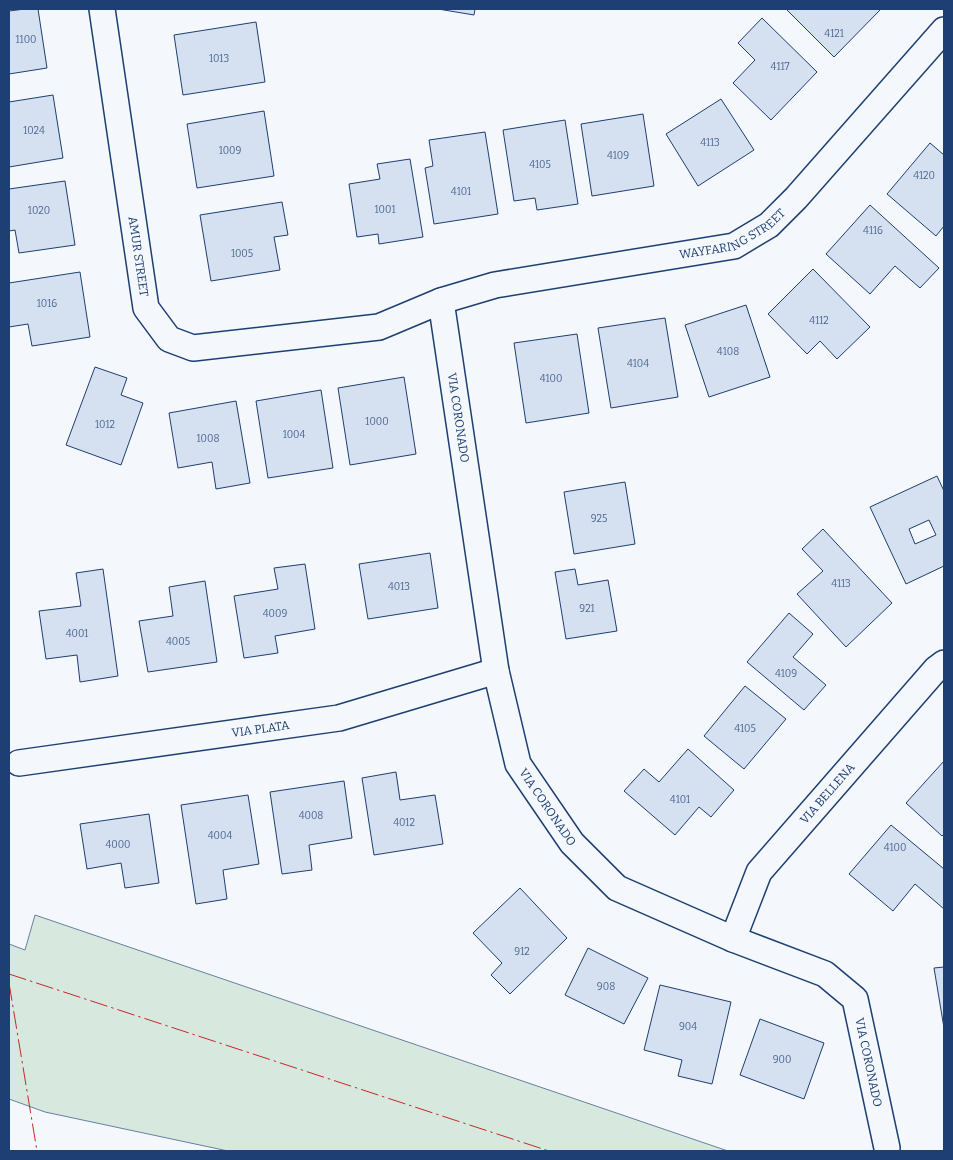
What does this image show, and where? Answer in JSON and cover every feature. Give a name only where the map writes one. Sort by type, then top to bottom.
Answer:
[{"type":"street","name":"AMUR STREET","points":[[102,9],[146,308],[169,339],[193,348],[379,327],[441,300]]},
{"type":"street","name":"WAYFARING STREET","points":[[441,300],[495,285],[734,246],[769,224],[796,198],[944,30]]},
{"type":"street","name":"VIA CORONADO","points":[[441,300],[496,671],[518,764],[572,843],[617,888],[733,939],[825,974],[855,999],[887,1148]]},
{"type":"street","name":"VIA BELLENA","points":[[733,939],[759,872],[936,669],[944,663]]},
{"type":"street","name":"VIA PLATA","points":[[20,762],[339,718],[496,671]]},
{"type":"shaded area","points":[[35,915],[728,1151],[228,1151],[45,1112],[9,1099],[9,944],[25,950]]},
{"type":"building","points":[[38,9],[47,68],[9,74],[9,11]]},
{"type":"building","points":[[438,9],[475,9],[474,15]]},
{"type":"building","points":[[786,9],[879,9],[880,10],[834,57]]},
{"type":"building","points":[[762,18],[817,72],[771,120],[733,83],[755,60],[738,43]]},
{"type":"building","points":[[256,22],[265,82],[183,95],[174,35]]},
{"type":"building","points":[[53,95],[63,158],[9,167],[9,102]]},
{"type":"building","points":[[721,99],[754,150],[698,186],[666,134]]},
{"type":"building","points":[[264,111],[274,176],[197,188],[187,124]]},
{"type":"building","points":[[643,114],[654,186],[592,196],[581,124]]},
{"type":"building","points":[[565,120],[578,204],[537,210],[535,198],[514,201],[503,130]]},
{"type":"building","points":[[485,132],[498,214],[434,224],[425,168],[433,166],[429,140]]},
{"type":"building","points":[[930,143],[944,155],[944,226],[936,236],[887,194]]},
{"type":"building","points":[[410,159],[423,237],[379,244],[378,234],[357,237],[349,184],[380,179],[377,164]]},
{"type":"building","points":[[65,181],[75,245],[19,253],[15,230],[9,231],[9,189]]},
{"type":"building","points":[[282,202],[288,235],[274,237],[280,270],[211,281],[200,215]]},
{"type":"building","points":[[870,205],[939,268],[920,288],[895,266],[870,294],[826,254]]},
{"type":"building","points":[[813,269],[870,327],[837,359],[820,341],[807,354],[768,314]]},
{"type":"building","points":[[80,272],[90,337],[32,346],[28,324],[9,327],[9,283]]},
{"type":"building","points":[[746,305],[770,377],[709,397],[685,325]]},
{"type":"building","points":[[665,318],[678,397],[611,408],[598,328]]},
{"type":"building","points":[[577,334],[589,413],[526,423],[514,343]]},
{"type":"building","points":[[95,367],[127,378],[121,395],[143,403],[121,465],[66,445]]},
{"type":"building","points":[[404,377],[416,454],[350,465],[338,388]]},
{"type":"building","points":[[321,390],[333,468],[268,478],[256,401]]},
{"type":"building","points":[[236,401],[250,483],[216,489],[212,462],[178,468],[169,413]]},
{"type":"building","points":[[937,476],[944,491],[944,566],[906,584],[870,507]],"holes":[[[929,520],[936,535],[915,544],[909,529]]]},
{"type":"building","points":[[625,482],[635,544],[574,554],[564,492]]},
{"type":"building","points":[[823,529],[892,603],[846,647],[797,594],[823,571],[802,549]]},
{"type":"building","points":[[430,553],[438,608],[368,619],[359,564]]},
{"type":"building","points":[[305,564],[315,629],[275,636],[278,653],[244,658],[234,596],[278,589],[274,568]]},
{"type":"building","points":[[103,569],[118,676],[80,682],[77,655],[46,659],[39,611],[81,606],[76,573]]},
{"type":"building","points":[[575,569],[578,585],[608,580],[617,631],[566,639],[555,572]]},
{"type":"building","points":[[205,581],[217,662],[148,672],[139,621],[173,616],[169,587]]},
{"type":"building","points":[[789,613],[813,634],[793,657],[826,685],[804,710],[747,662]]},
{"type":"building","points":[[745,686],[786,719],[744,769],[704,736]]},
{"type":"building","points":[[688,749],[734,790],[711,817],[699,807],[675,835],[624,791],[644,769],[659,782]]},
{"type":"building","points":[[944,761],[944,834],[942,836],[906,803]]},
{"type":"building","points":[[396,772],[400,800],[435,795],[443,844],[374,855],[362,778]]},
{"type":"building","points":[[344,781],[352,838],[309,845],[312,870],[282,874],[270,792]]},
{"type":"building","points":[[248,795],[259,864],[223,870],[227,899],[196,904],[181,805]]},
{"type":"building","points":[[149,814],[159,883],[125,888],[121,863],[87,869],[80,824]]},
{"type":"building","points":[[891,825],[944,869],[944,909],[915,884],[893,911],[849,874]]},
{"type":"building","points":[[520,888],[567,938],[510,994],[491,975],[502,963],[473,933]]},
{"type":"building","points":[[588,948],[648,978],[624,1024],[565,995]]},
{"type":"building","points":[[944,967],[944,1028],[934,968]]},
{"type":"building","points":[[660,985],[731,1002],[712,1084],[678,1076],[682,1060],[644,1050]]},
{"type":"building","points":[[760,1019],[824,1043],[804,1099],[740,1075]]},
{"type":"power","points":[[9,974],[549,1151]]},
{"type":"power","points":[[9,983],[37,1151]]}]
